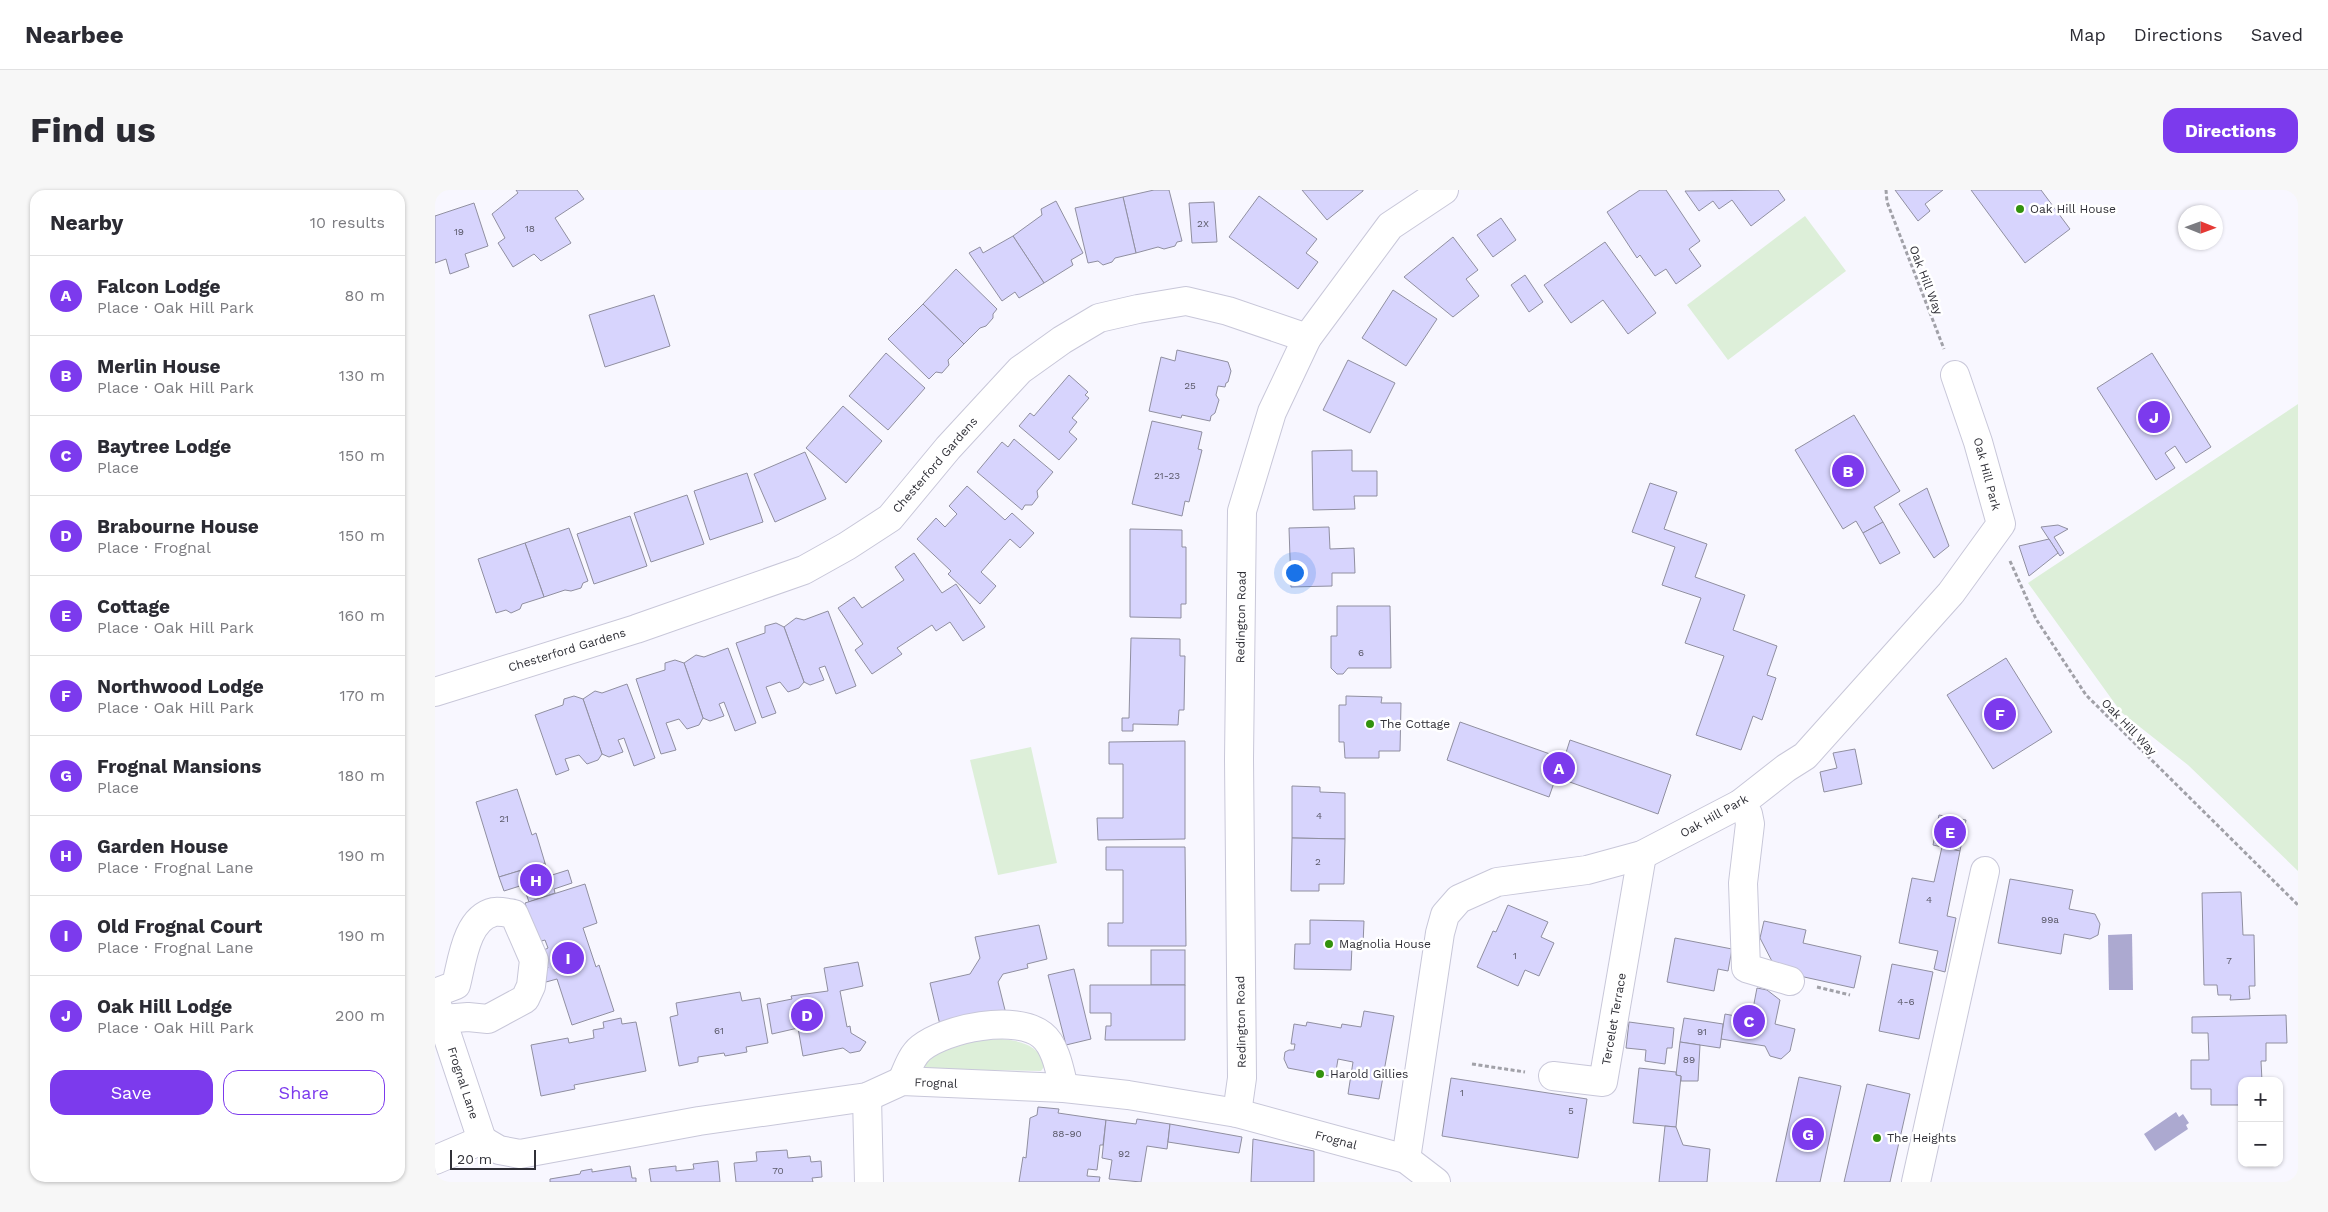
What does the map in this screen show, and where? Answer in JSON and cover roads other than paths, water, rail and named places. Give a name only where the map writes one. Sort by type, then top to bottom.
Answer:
[{"type":"street","name":"Redington Road","points":[[1237,1113],[1242,1078],[1239,758],[1241,512],[1271,412],[1307,338],[1390,226],[1444,190]]},
{"type":"street","name":"Chesterford Gardens","points":[[435,692],[635,629],[804,570],[847,546],[890,518],[948,448],[1020,370],[1062,340],[1099,318],[1186,301],[1228,311],[1307,338]]},
{"type":"street","name":"Oak Hill Park","points":[[1406,1159],[1440,933],[1445,915],[1459,899],[1497,882],[1587,870],[1642,856],[1740,804],[1786,768],[1805,756],[1951,593],[2001,524],[1979,442],[1955,375]]},
{"type":"street","points":[[1740,804],[1748,814],[1750,824],[1743,883],[1746,968],[1790,981]]},
{"type":"street","name":"Tercelet Terrace","points":[[1553,1076],[1603,1082],[1642,856]]},
{"type":"street","points":[[1916,1182],[1985,871]]},
{"type":"street","points":[[435,993],[456,985],[468,940],[477,921],[495,912],[514,914],[534,960],[531,986],[525,998],[488,1019],[468,1017],[439,1009]]},
{"type":"street","name":"Frognal Lane","points":[[439,1009],[482,1140]]},
{"type":"street","points":[[902,1081],[913,1057],[919,1049],[931,1041],[968,1028],[1000,1025],[1028,1028],[1043,1035],[1057,1059],[1064,1088]]},
{"type":"street","name":"Frognal","points":[[482,1140],[499,1150],[520,1154],[699,1121],[867,1097],[902,1081],[1064,1088],[1128,1095],[1237,1113],[1406,1159],[1437,1182]]},
{"type":"street","points":[[867,1097],[869,1182]]},
{"type":"street","points":[[435,1160],[482,1140]]},
{"type":"place","name":"Oak Hill House","points":[[2020,209]]},
{"type":"place","name":"Oak Hill Lodge","points":[[2154,417]]},
{"type":"place","name":"Merlin House","points":[[1848,471]]},
{"type":"place","name":"Northwood Lodge","points":[[2000,714]]},
{"type":"place","name":"The Cottage","points":[[1370,724]]},
{"type":"place","name":"Falcon Lodge","points":[[1559,768]]},
{"type":"place","name":"Cottage","points":[[1950,832]]},
{"type":"place","name":"Garden House","points":[[536,880]]},
{"type":"place","name":"Magnolia House","points":[[1329,944]]},
{"type":"place","name":"Old Frognal Court","points":[[568,958]]},
{"type":"place","name":"Brabourne House","points":[[807,1015]]},
{"type":"place","name":"Baytree Lodge","points":[[1749,1021]]},
{"type":"place","name":"Harold Gillies","points":[[1320,1074]]},
{"type":"place","name":"Frognal Mansions","points":[[1808,1134]]},
{"type":"place","name":"The Heights","points":[[1877,1138]]}]
